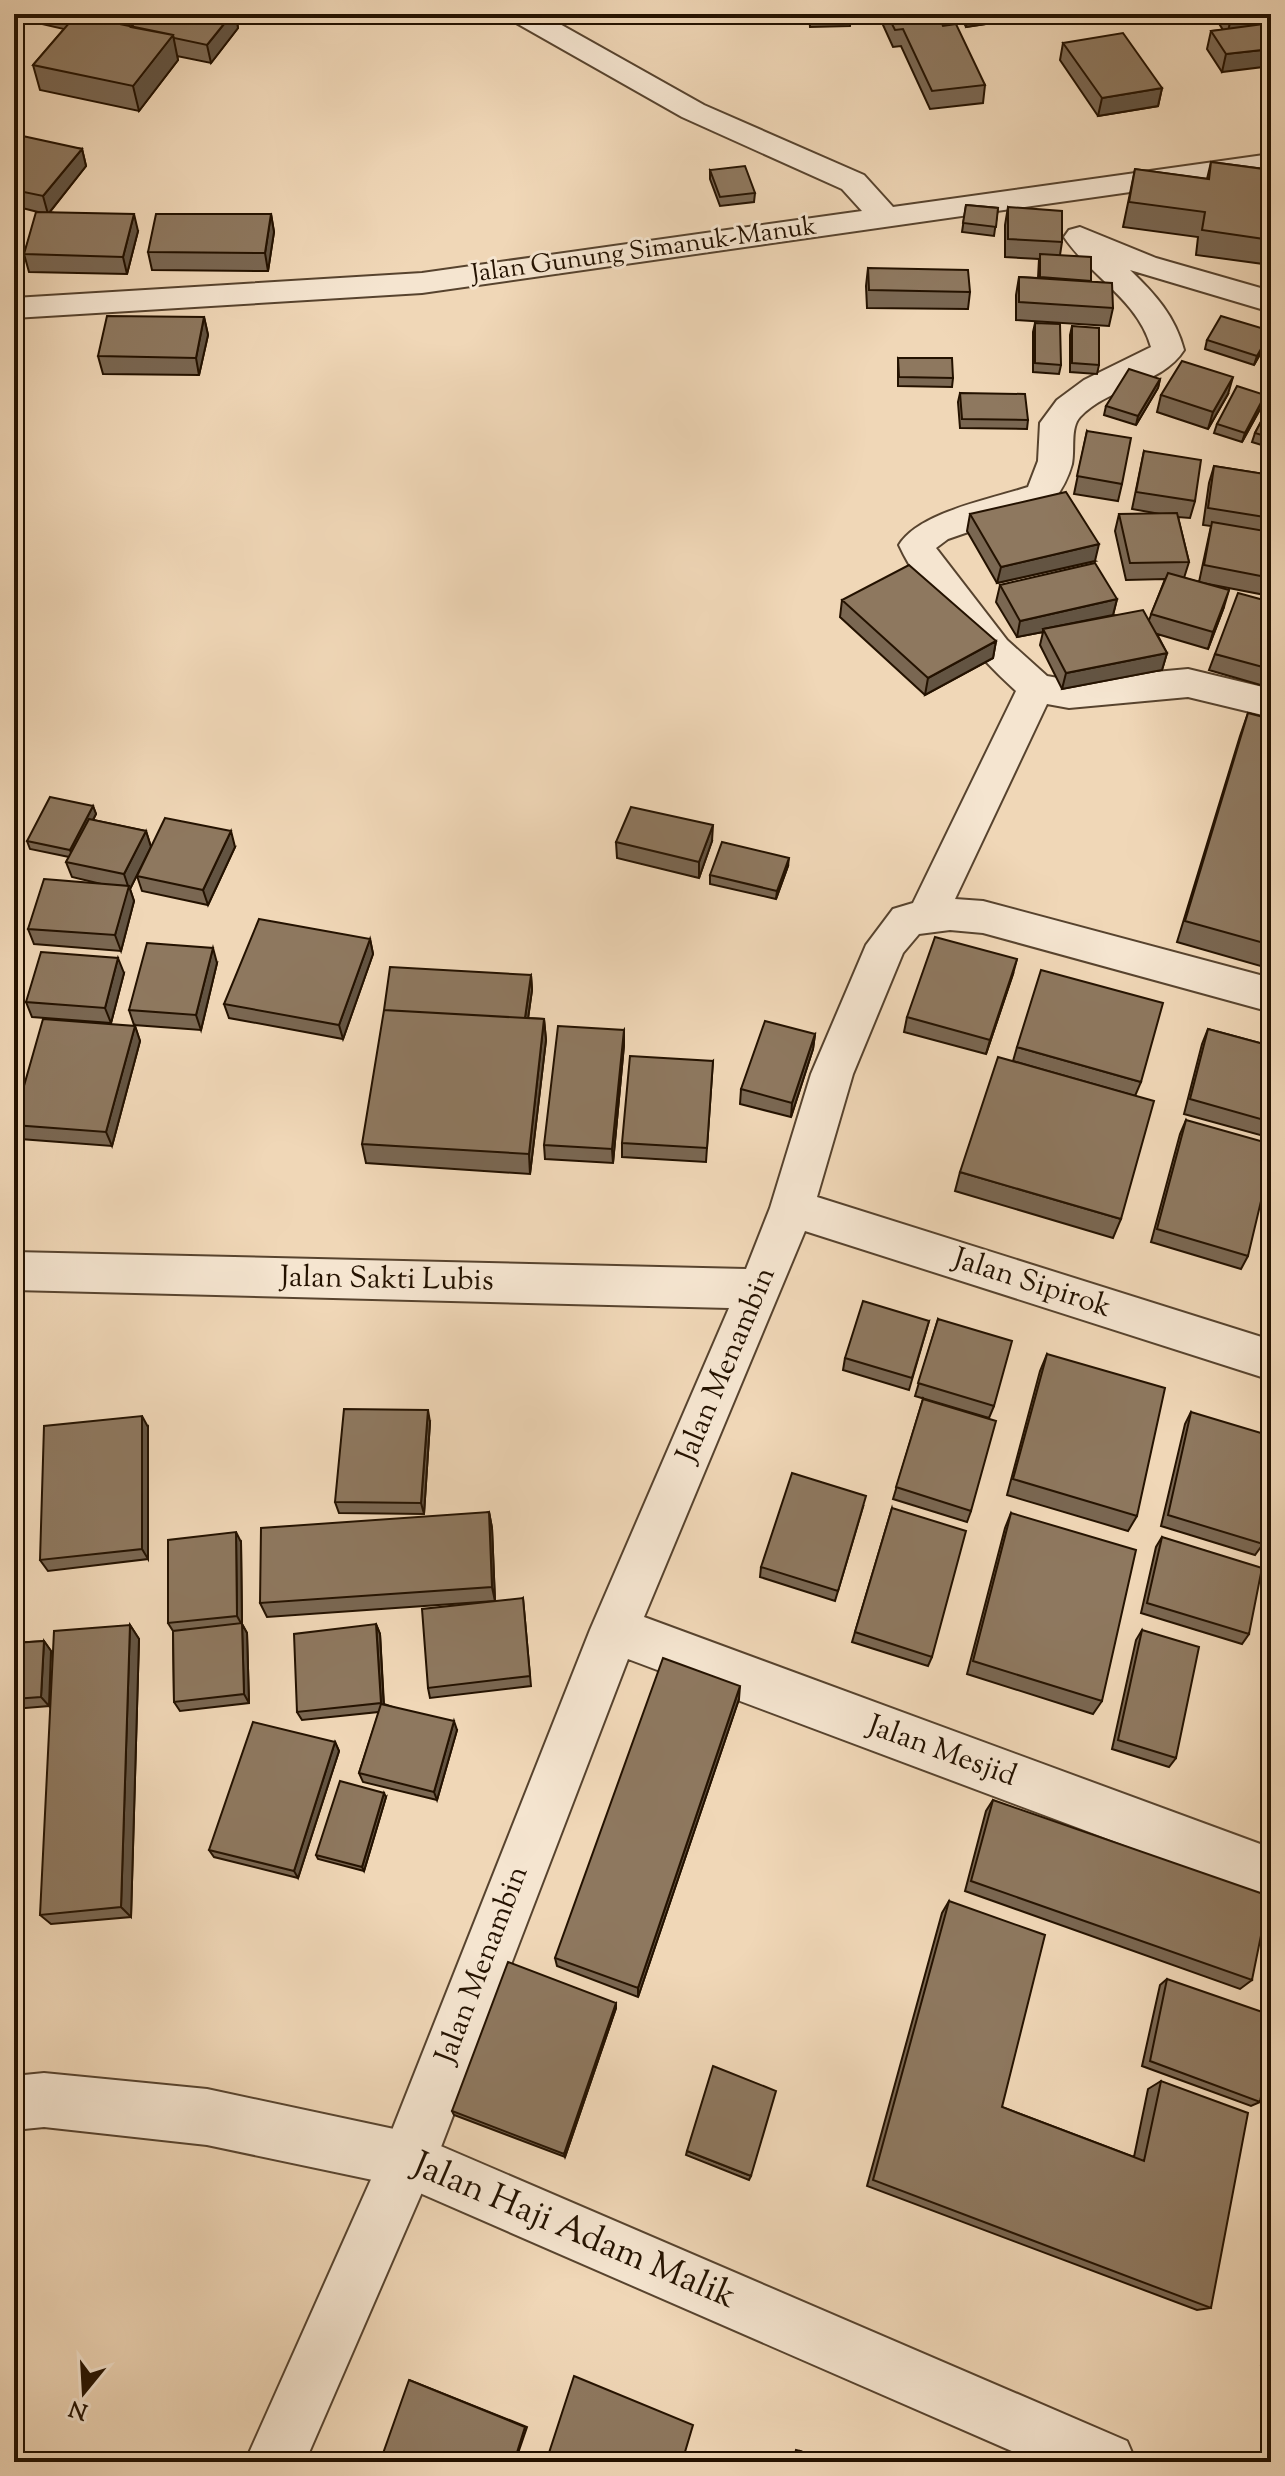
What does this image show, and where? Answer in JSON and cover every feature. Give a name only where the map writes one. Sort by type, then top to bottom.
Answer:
[{"type":"street","points":[[521,14],[693,111],[853,182],[884,216]]},
{"type":"street","name":"Jalan Gunung Simanuk-Manuk","points":[[14,308],[422,283],[1271,163]]},
{"type":"street","points":[[1031,199],[1080,237],[1110,272],[1141,298],[1152,316],[1163,326],[1168,350],[1155,362],[1088,390],[1057,423],[1059,437],[1049,481],[1040,495],[936,530],[917,545],[923,558],[994,649],[1036,688],[1069,694],[1188,683],[1271,703]]},
{"type":"street","points":[[1080,237],[1145,265],[1271,302]]},
{"type":"street","points":[[1036,688],[928,914],[983,917],[1271,995]]},
{"type":"street","name":"Jalan Menambin","points":[[275,2462],[408,2160],[614,1630],[760,1289],[792,1208],[832,1074],[886,945],[907,920],[928,914]]},
{"type":"street","name":"Jalan Sipirok","points":[[792,1208],[1271,1360]]},
{"type":"street","name":"Jalan Sakti Lubis","points":[[14,1271],[760,1289]]},
{"type":"street","name":"Jalan Mesjid","points":[[614,1630],[1271,1874]]},
{"type":"street","name":"Jalan Haji Adam Malik","points":[[14,2103],[44,2100],[207,2117],[408,2160],[1106,2462]]},
{"type":"building","points":[[142,14],[232,14],[207,45],[131,27]]},
{"type":"building","points":[[887,14],[938,14],[943,26],[956,24],[985,85],[932,91],[903,29],[895,30]]},
{"type":"building","points":[[1229,14],[1262,14],[1231,18]]},
{"type":"building","points":[[76,15],[173,35],[133,86],[33,65]]},
{"type":"building","points":[[1271,23],[1271,49],[1226,54],[1211,31]]},
{"type":"building","points":[[1123,33],[1162,88],[1102,98],[1063,43]]},
{"type":"building","points":[[18,135],[82,149],[43,196],[14,190],[14,140]]},
{"type":"building","points":[[1211,162],[1271,170],[1271,240],[1202,230],[1205,212],[1129,202],[1135,169],[1209,179]]},
{"type":"building","points":[[745,166],[755,193],[720,197],[710,170]]},
{"type":"building","points":[[966,205],[998,208],[996,227],[963,223]]},
{"type":"building","points":[[1008,207],[1062,211],[1062,242],[1008,239]]},
{"type":"building","points":[[36,212],[134,214],[123,257],[24,254]]},
{"type":"building","points":[[156,214],[271,214],[265,253],[148,252]]},
{"type":"building","points":[[1040,254],[1091,257],[1091,281],[1040,277]]},
{"type":"building","points":[[868,268],[968,270],[970,292],[869,290]]},
{"type":"building","points":[[1019,277],[1112,283],[1113,308],[1019,302]]},
{"type":"building","points":[[107,316],[204,317],[196,358],[98,356]]},
{"type":"building","points":[[1221,316],[1271,331],[1257,356],[1207,340]]},
{"type":"building","points":[[1035,323],[1060,324],[1061,365],[1035,363]]},
{"type":"building","points":[[1072,326],[1099,328],[1099,365],[1072,363]]},
{"type":"building","points":[[898,358],[952,358],[953,378],[899,377]]},
{"type":"building","points":[[1182,361],[1233,377],[1213,412],[1161,395]]},
{"type":"building","points":[[1129,369],[1160,379],[1138,416],[1106,406]]},
{"type":"building","points":[[1237,386],[1265,395],[1245,433],[1217,424]]},
{"type":"building","points":[[960,393],[1025,394],[1028,420],[962,419]]},
{"type":"building","points":[[1271,403],[1271,438],[1255,433]]},
{"type":"building","points":[[1087,431],[1131,438],[1122,484],[1077,476]]},
{"type":"building","points":[[1144,451],[1201,460],[1195,501],[1136,492]]},
{"type":"building","points":[[1214,466],[1271,475],[1271,518],[1208,508]]},
{"type":"building","points":[[1066,492],[1099,544],[1001,567],[970,514]]},
{"type":"building","points":[[1177,513],[1189,562],[1130,563],[1119,514]]},
{"type":"building","points":[[1212,522],[1271,532],[1271,578],[1204,565]]},
{"type":"building","points":[[1095,563],[1117,599],[1020,621],[1000,585]]},
{"type":"building","points":[[909,565],[996,641],[928,678],[842,600]]},
{"type":"building","points":[[1168,573],[1229,590],[1213,632],[1151,614]]},
{"type":"building","points":[[1238,593],[1271,602],[1270,669],[1215,654]]},
{"type":"building","points":[[1143,610],[1167,653],[1066,673],[1043,629]]},
{"type":"building","points":[[1248,713],[1271,719],[1271,945],[1185,921]]},
{"type":"building","points":[[50,797],[93,806],[70,850],[27,841]]},
{"type":"building","points":[[631,807],[713,825],[699,862],[616,842]]},
{"type":"building","points":[[165,818],[231,831],[203,890],[137,876]]},
{"type":"building","points":[[89,819],[146,831],[124,874],[66,862]]},
{"type":"building","points":[[722,842],[789,858],[777,891],[710,875]]},
{"type":"building","points":[[44,879],[129,886],[115,935],[28,929]]},
{"type":"building","points":[[259,919],[370,939],[339,1025],[224,1004]]},
{"type":"building","points":[[935,937],[1017,959],[990,1040],[907,1017]]},
{"type":"building","points":[[147,943],[213,948],[196,1015],[129,1010]]},
{"type":"building","points":[[41,952],[118,958],[105,1008],[26,1002]]},
{"type":"building","points":[[390,967],[531,975],[525,1018],[384,1010]]},
{"type":"building","points":[[1041,970],[1163,1003],[1141,1082],[1017,1047]]},
{"type":"building","points":[[384,1010],[544,1019],[529,1154],[362,1144]]},
{"type":"building","points":[[43,1019],[135,1026],[106,1132],[14,1125]]},
{"type":"building","points":[[765,1021],[815,1034],[792,1103],[741,1089]]},
{"type":"building","points":[[558,1026],[624,1030],[612,1149],[544,1145]]},
{"type":"building","points":[[1208,1029],[1271,1046],[1271,1122],[1190,1099]]},
{"type":"building","points":[[630,1056],[713,1061],[707,1148],[622,1143]]},
{"type":"building","points":[[998,1057],[1154,1101],[1121,1219],[960,1172]]},
{"type":"building","points":[[1186,1120],[1271,1144],[1271,1159],[1248,1256],[1157,1229]]},
{"type":"building","points":[[863,1301],[929,1321],[912,1378],[845,1358]]},
{"type":"building","points":[[938,1319],[1012,1341],[994,1406],[918,1383]]},
{"type":"building","points":[[1047,1354],[1165,1388],[1137,1516],[1013,1479]]},
{"type":"building","points":[[923,1399],[996,1421],[971,1511],[896,1487]]},
{"type":"building","points":[[344,1409],[428,1410],[421,1503],[335,1502]]},
{"type":"building","points":[[1191,1412],[1271,1436],[1271,1501],[1263,1544],[1168,1515]]},
{"type":"building","points":[[142,1416],[142,1549],[40,1560],[44,1426]]},
{"type":"building","points":[[792,1473],[866,1496],[838,1591],[761,1567]]},
{"type":"building","points":[[892,1508],[966,1531],[932,1657],[855,1632]]},
{"type":"building","points":[[489,1512],[492,1587],[260,1603],[261,1528]]},
{"type":"building","points":[[1011,1513],[1136,1550],[1102,1701],[973,1661]]},
{"type":"building","points":[[236,1532],[237,1616],[168,1623],[168,1540]]},
{"type":"building","points":[[1162,1537],[1262,1568],[1249,1634],[1147,1603]]},
{"type":"building","points":[[523,1598],[530,1676],[428,1688],[422,1609]]},
{"type":"building","points":[[242,1623],[244,1694],[174,1702],[173,1631]]},
{"type":"building","points":[[376,1624],[381,1703],[297,1712],[294,1634]]},
{"type":"building","points":[[130,1625],[121,1907],[40,1915],[54,1631]]},
{"type":"building","points":[[1142,1630],[1199,1647],[1176,1758],[1118,1740]]},
{"type":"building","points":[[44,1641],[41,1697],[14,1699],[14,1643]]},
{"type":"building","points":[[663,1658],[740,1686],[638,1988],[555,1958]]},
{"type":"building","points":[[381,1704],[454,1721],[434,1792],[359,1773]]},
{"type":"building","points":[[253,1722],[335,1742],[294,1871],[209,1850]]},
{"type":"building","points":[[340,1781],[384,1793],[362,1867],[316,1855]]},
{"type":"building","points":[[993,1800],[1269,1896],[1252,1980],[971,1881]]},
{"type":"building","points":[[949,1901],[1045,1935],[1002,2107],[1144,2161],[1161,2081],[1248,2113],[1211,2308],[873,2180]]},
{"type":"building","points":[[508,1962],[616,2003],[564,2154],[452,2111]]},
{"type":"building","points":[[1167,1979],[1271,2015],[1271,2044],[1260,2102],[1150,2061]]},
{"type":"building","points":[[713,2066],[776,2091],[751,2176],[687,2151]]},
{"type":"building","points":[[574,2376],[693,2425],[682,2462],[546,2462]]},
{"type":"building","points":[[409,2380],[525,2427],[514,2462],[380,2462]]},
{"type":"building","points":[[800,2451],[828,2462],[797,2462]]}]
